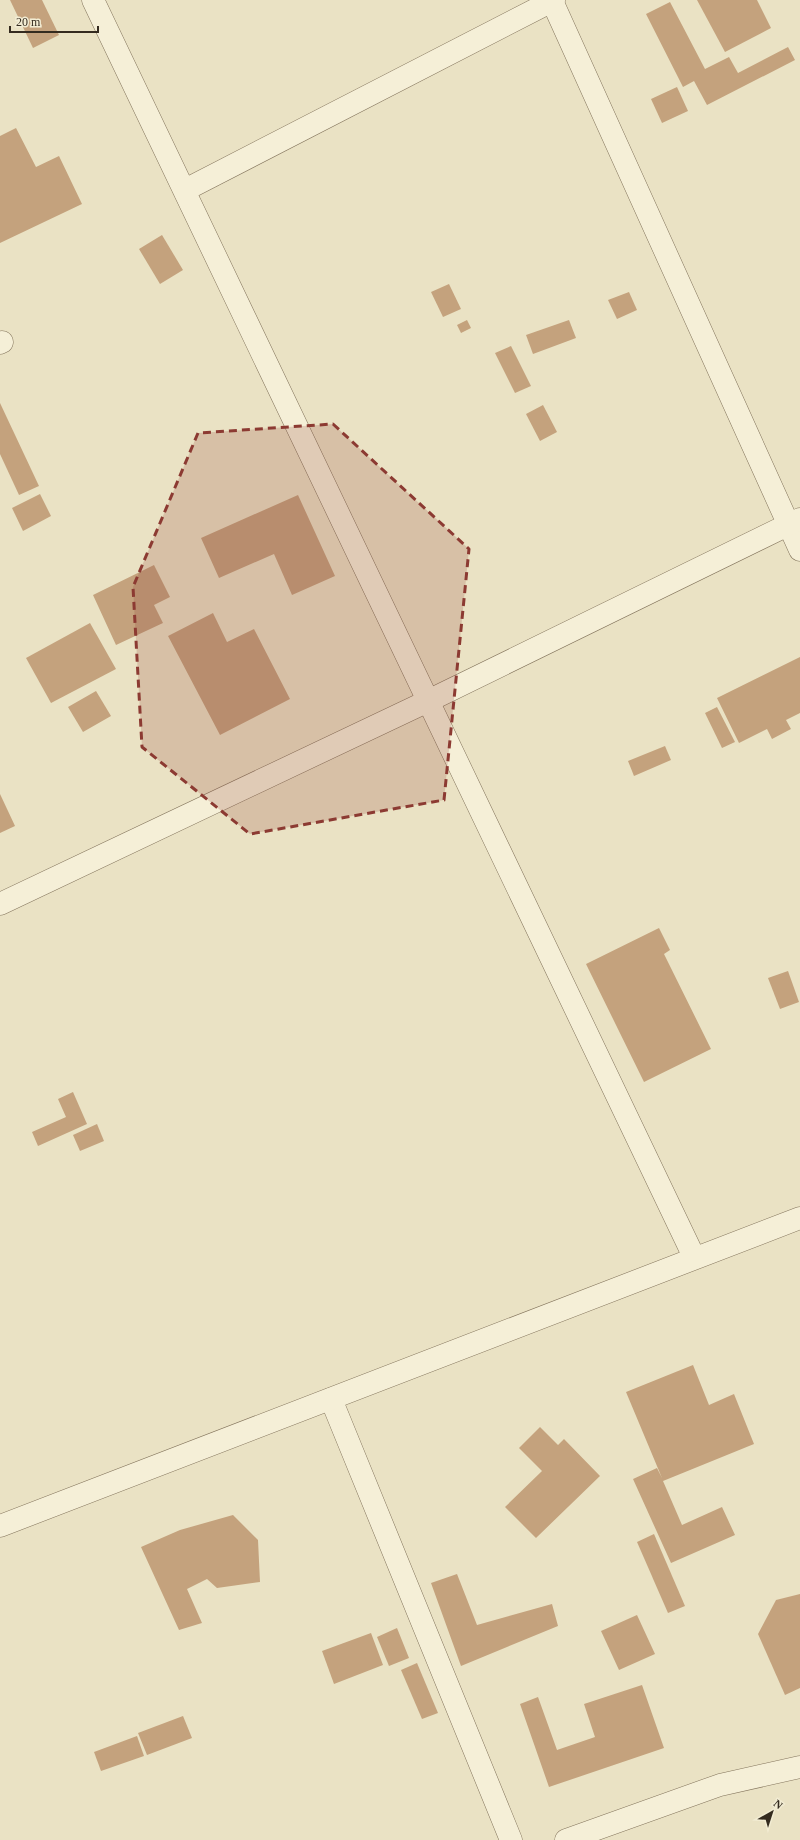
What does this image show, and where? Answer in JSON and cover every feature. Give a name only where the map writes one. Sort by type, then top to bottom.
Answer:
[{"type":"street","points":[[93,0],[694,1258]]},
{"type":"street","points":[[185,190],[553,1],[794,522],[800,550]]},
{"type":"street","points":[[0,904],[428,701],[794,522]]},
{"type":"street","points":[[0,1526],[800,1218]]},
{"type":"street","points":[[331,1399],[511,1840]]},
{"type":"street","points":[[566,1840],[720,1785],[800,1767]]},
{"type":"highlighted area","points":[[333,424],[469,549],[444,800],[250,834],[142,747],[133,587],[198,433]]},
{"type":"building","points":[[10,0],[42,0],[59,35],[33,48]]},
{"type":"building","points":[[697,0],[757,0],[771,28],[725,52]]},
{"type":"building","points":[[670,2],[705,69],[729,57],[738,73],[788,47],[795,60],[707,105],[694,81],[683,87],[646,14]]},
{"type":"building","points":[[677,87],[688,111],[662,123],[651,99]]},
{"type":"building","points":[[16,128],[36,167],[59,156],[82,204],[0,243],[0,136]]},
{"type":"building","points":[[162,235],[183,270],[160,284],[139,249]]},
{"type":"building","points":[[449,284],[461,309],[443,317],[431,292]]},
{"type":"building","points":[[629,292],[637,310],[617,319],[608,300]]},
{"type":"building","points":[[467,320],[471,328],[461,333],[457,325]]},
{"type":"building","points":[[569,320],[576,338],[533,354],[526,335]]},
{"type":"building","points":[[511,346],[531,386],[515,393],[495,353]]},
{"type":"building","points":[[0,403],[39,486],[19,495],[0,454]]},
{"type":"building","points":[[543,405],[557,432],[540,441],[526,414]]},
{"type":"building","points":[[40,494],[51,516],[23,531],[12,508]]},
{"type":"building","points":[[298,495],[335,576],[292,595],[274,554],[219,578],[201,538]]},
{"type":"building","points":[[154,565],[170,597],[154,605],[163,623],[116,645],[93,595]]},
{"type":"building","points":[[213,613],[227,642],[254,629],[290,699],[220,735],[168,636]]},
{"type":"building","points":[[90,623],[116,669],[51,703],[26,658]]},
{"type":"building","points":[[800,657],[800,713],[786,720],[791,729],[772,739],[767,729],[739,743],[717,698]]},
{"type":"building","points":[[96,691],[111,716],[83,732],[68,707]]},
{"type":"building","points":[[717,707],[735,742],[722,748],[705,713]]},
{"type":"building","points":[[665,746],[671,760],[634,776],[628,761]]},
{"type":"building","points":[[0,794],[15,826],[0,833]]},
{"type":"building","points":[[659,928],[670,950],[664,954],[711,1049],[644,1082],[586,964]]},
{"type":"building","points":[[788,971],[799,1002],[780,1009],[768,978]]},
{"type":"building","points":[[73,1092],[87,1124],[38,1146],[32,1132],[66,1117],[58,1099]]},
{"type":"building","points":[[97,1124],[104,1141],[80,1151],[73,1135]]},
{"type":"building","points":[[693,1365],[709,1405],[734,1394],[754,1444],[663,1481],[682,1525],[722,1507],[735,1535],[671,1563],[633,1479],[657,1468],[662,1478],[626,1392]]},
{"type":"building","points":[[540,1427],[558,1445],[564,1439],[600,1476],[536,1538],[505,1507],[542,1471],[519,1448]]},
{"type":"building","points":[[233,1515],[258,1540],[260,1582],[217,1588],[207,1579],[187,1589],[202,1623],[179,1630],[141,1547],[180,1530]]},
{"type":"building","points":[[654,1534],[685,1606],[668,1613],[637,1542]]},
{"type":"building","points":[[457,1574],[477,1625],[552,1604],[558,1626],[461,1666],[431,1583]]},
{"type":"building","points":[[800,1594],[800,1688],[785,1695],[758,1634],[776,1600]]},
{"type":"building","points":[[637,1615],[655,1654],[619,1670],[601,1631]]},
{"type":"building","points":[[397,1628],[409,1658],[389,1666],[377,1637]]},
{"type":"building","points":[[371,1633],[383,1665],[334,1684],[322,1651]]},
{"type":"building","points":[[417,1663],[438,1713],[422,1719],[401,1670]]},
{"type":"building","points":[[642,1685],[664,1748],[549,1787],[520,1704],[538,1697],[557,1750],[595,1737],[584,1704]]},
{"type":"building","points":[[183,1716],[192,1738],[147,1755],[138,1733]]},
{"type":"building","points":[[137,1736],[144,1756],[101,1771],[94,1752]]}]
